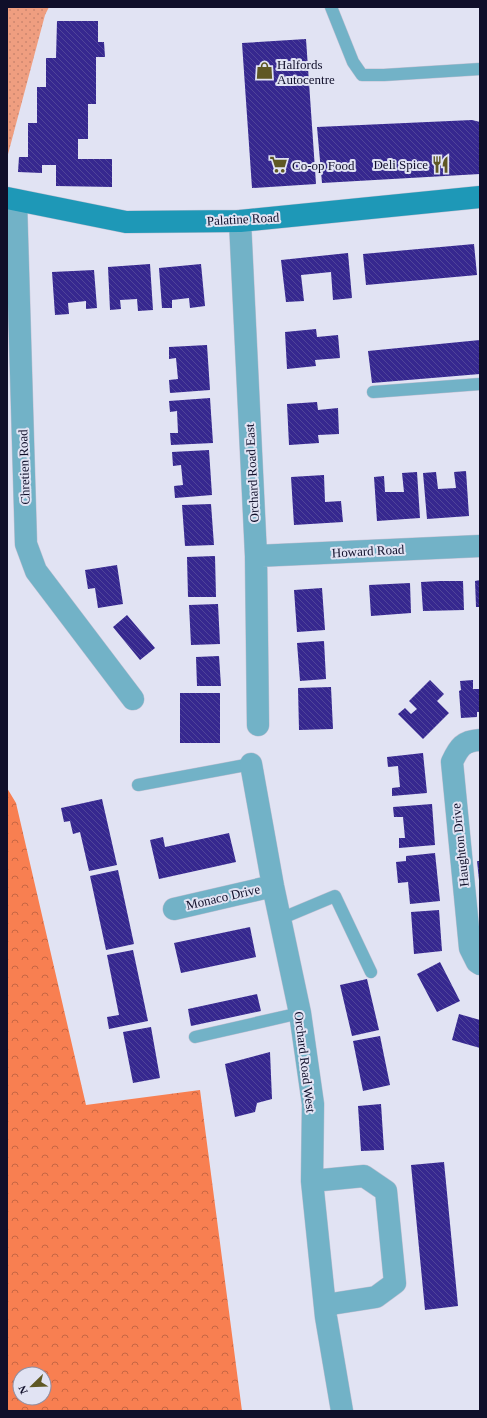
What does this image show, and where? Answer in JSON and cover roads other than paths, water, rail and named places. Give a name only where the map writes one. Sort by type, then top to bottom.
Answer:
[{"type":"main road","name":"Palatine Road","points":[[11,199],[126,222],[240,221],[480,197]]},
{"type":"street","name":"Chretien Road","points":[[11,199],[26,544],[36,571],[134,699]]},
{"type":"street","name":"Orchard Road East","points":[[240,221],[256,556],[258,725]]},
{"type":"street","name":"Howard Road","points":[[256,556],[480,546]]},
{"type":"street","name":"Haughton Drive","points":[[480,740],[470,741],[459,748],[452,762],[470,948],[477,962],[480,964]]},
{"type":"street","name":"Orchard Road West","points":[[251,764],[273,886],[300,1013],[313,1104],[312,1180],[325,1305],[342,1411]]},
{"type":"street","name":"Monaco Drive","points":[[174,909],[273,886]]},
{"type":"street","points":[[312,1180],[364,1176],[386,1191],[395,1283],[376,1297],[325,1305]]},
{"type":"lane","points":[[331,7],[353,62],[362,75],[480,69]]},
{"type":"lane","points":[[373,392],[480,384]]},
{"type":"lane","points":[[138,785],[251,764]]},
{"type":"lane","points":[[280,919],[335,896],[372,972]]},
{"type":"lane","points":[[195,1037],[300,1013]]},
{"type":"place","name":"Halfords Autocentre","points":[[264,71]]},
{"type":"place","name":"Deli Spice","points":[[441,164]]},
{"type":"place","name":"Co-op Food","points":[[279,165]]}]
